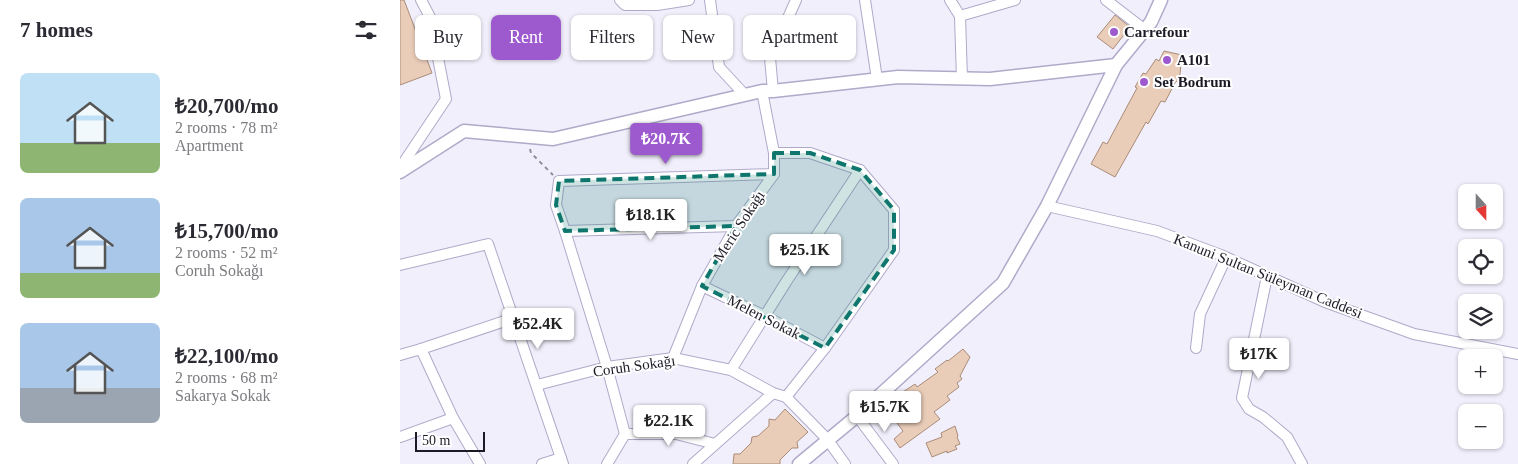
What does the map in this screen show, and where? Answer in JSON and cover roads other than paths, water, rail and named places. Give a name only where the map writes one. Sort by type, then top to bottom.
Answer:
[{"type":"street","points":[[400,170],[446,99],[430,16],[421,0]]},
{"type":"street","points":[[623,15],[622,2],[657,5],[689,0]]},
{"type":"street","points":[[710,0],[719,67],[744,94]]},
{"type":"street","name":"Meric Sokağı","points":[[673,358],[702,286],[736,226],[774,174],[774,153],[767,91],[770,58],[796,0]]},
{"type":"street","points":[[865,0],[877,79]]},
{"type":"street","points":[[950,0],[960,16],[962,79]]},
{"type":"street","points":[[960,16],[1015,0]]},
{"type":"street","points":[[1106,0],[1145,30]]},
{"type":"street","points":[[799,464],[857,416],[1002,283],[1047,206],[1116,65],[1152,22],[1161,0]]},
{"type":"street","points":[[400,170],[464,131],[553,139],[744,94],[898,77],[990,79],[1116,65]]},
{"type":"street","points":[[774,153],[810,153],[860,170],[894,210],[894,250],[825,348],[786,397]]},
{"type":"street","points":[[731,370],[860,170]]},
{"type":"street","points":[[607,464],[625,434],[608,367],[556,206],[559,181],[774,174]]},
{"type":"street","name":"Kanuni Sultan Süleyman Caddesi","points":[[1047,206],[1157,231],[1226,258],[1324,302],[1414,334],[1518,354]]},
{"type":"street","points":[[565,231],[736,226]]},
{"type":"street","points":[[400,265],[488,244],[562,461],[542,464]]},
{"type":"street","points":[[1196,348],[1200,314],[1226,258]]},
{"type":"street","points":[[1267,276],[1242,398],[1249,409],[1264,417],[1287,437],[1302,464]]},
{"type":"street","name":"Melen Sokak","points":[[702,286],[765,316],[825,348]]},
{"type":"street","points":[[400,354],[421,349],[514,318]]},
{"type":"street","points":[[421,349],[453,418],[480,464]]},
{"type":"street","name":"Coruh Sokağı","points":[[536,385],[608,367],[673,358],[731,370],[773,393],[786,397],[827,440],[845,464]]},
{"type":"street","points":[[693,464],[773,393]]},
{"type":"street","points":[[857,416],[893,464]]},
{"type":"street","points":[[400,436],[453,418]]},
{"type":"street","points":[[625,434],[676,434],[715,444]]},
{"type":"place","name":"Carrefour","points":[[1114,32]]},
{"type":"place","name":"A101","points":[[1167,60]]},
{"type":"place","name":"Set Bodrum","points":[[1144,82]]}]
